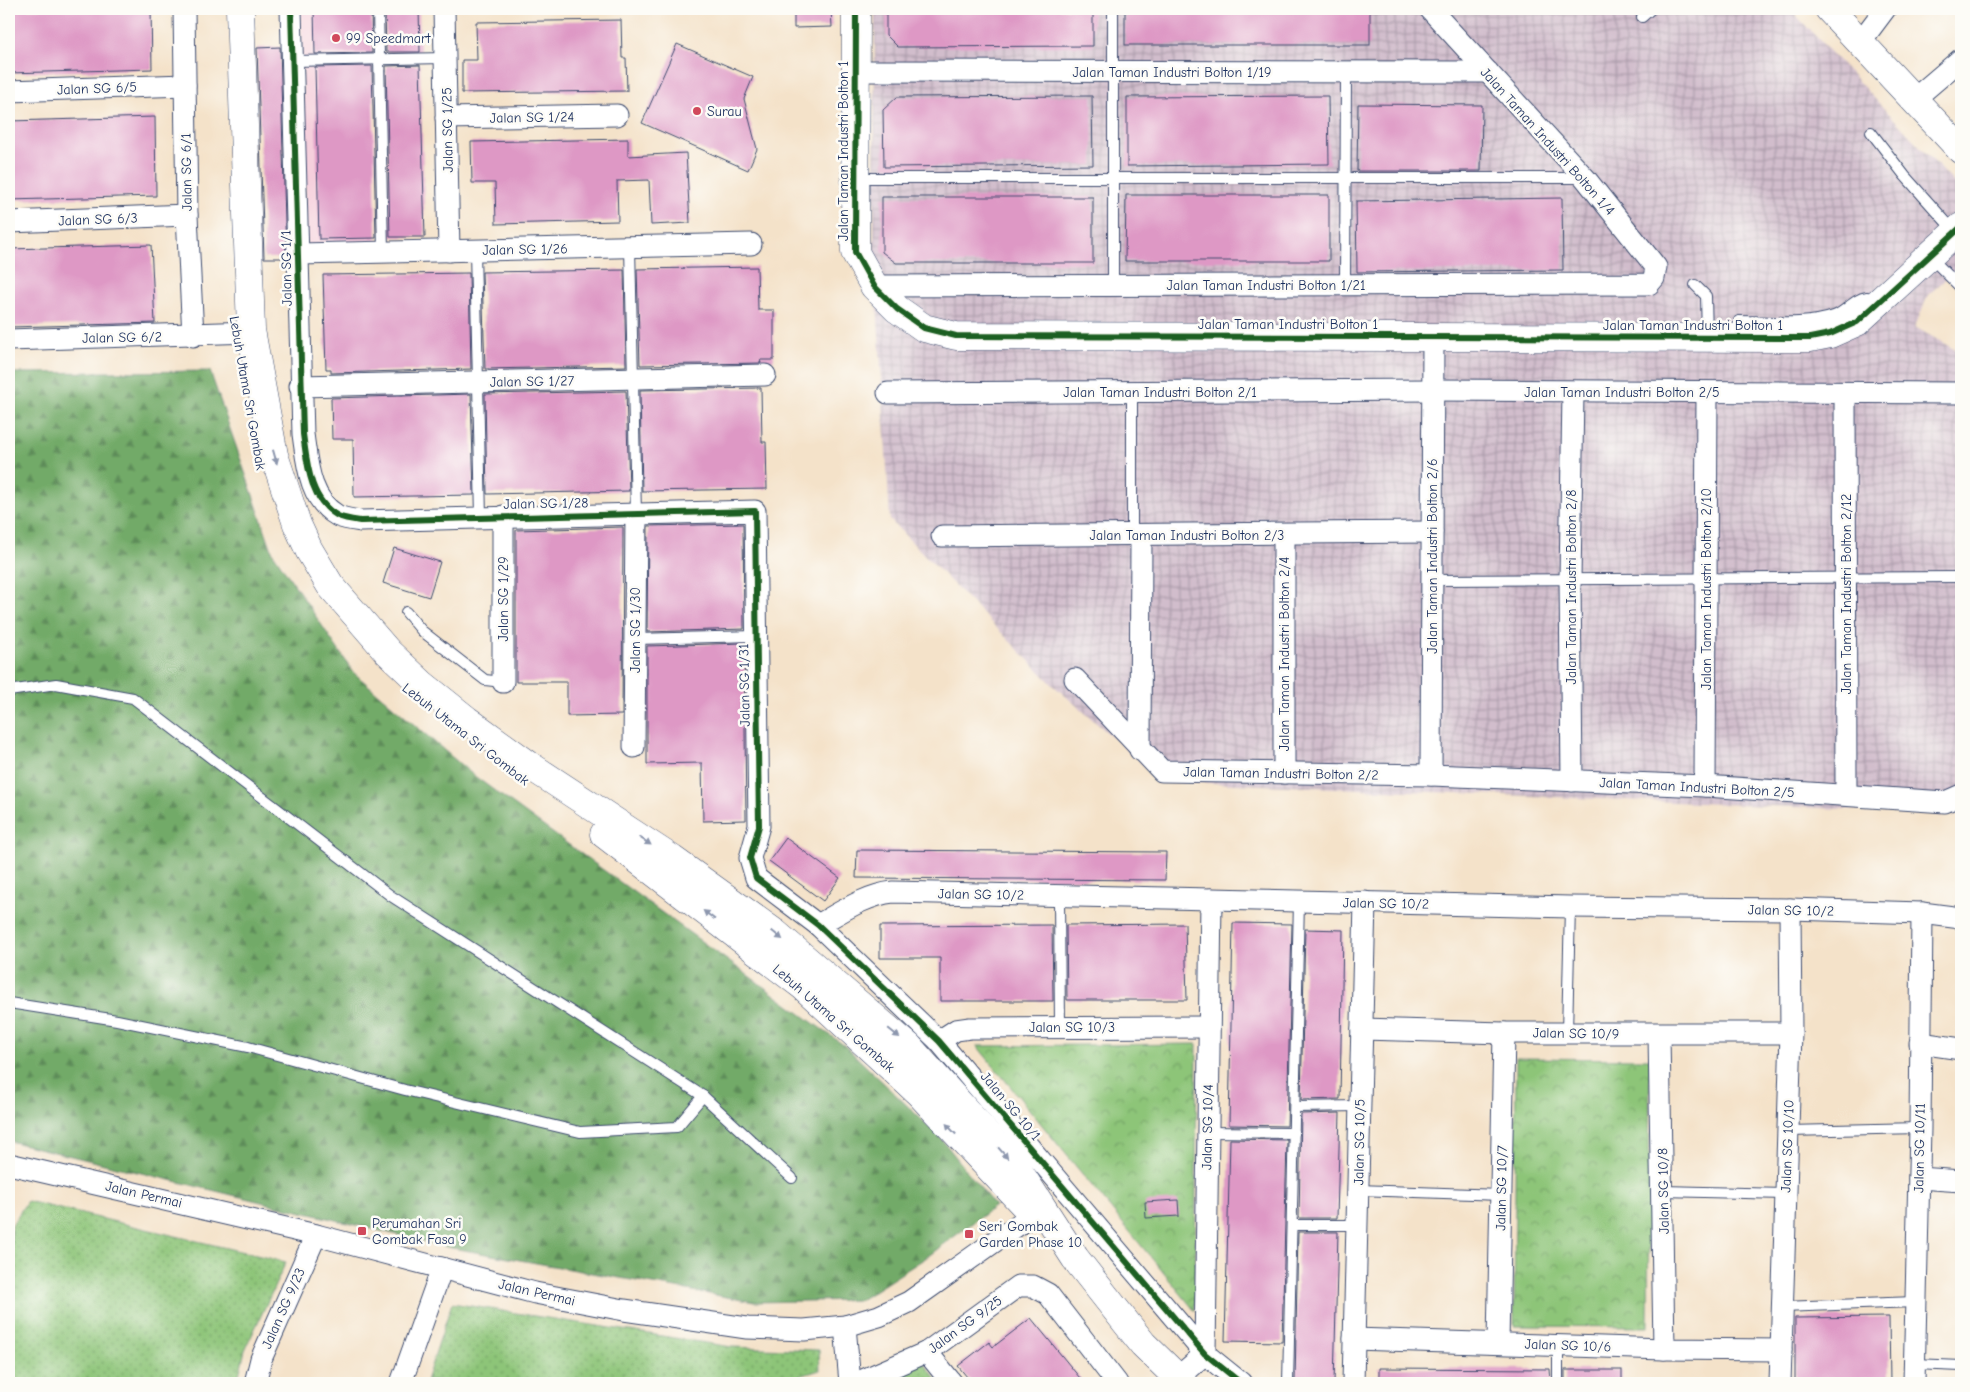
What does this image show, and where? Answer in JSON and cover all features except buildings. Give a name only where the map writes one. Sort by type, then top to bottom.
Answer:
[{"type":"street","name":"Jalan SG 6/1","points":[[184,9],[187,215],[193,336]]},
{"type":"street","name":"Lebuh Utama Sri Gombak","points":[[226,9],[233,305],[243,333]]},
{"type":"street","name":"Lebuh Utama Sri Gombak","points":[[240,9],[247,263],[243,333],[257,458],[276,520],[298,564],[322,598],[371,654],[435,713],[501,764],[593,826],[804,987],[919,1093],[1037,1211],[1143,1344],[1180,1381]]},
{"type":"street","name":"Jalan SG 1/1","points":[[291,9],[299,254],[300,386],[303,434],[310,481],[323,502],[338,516]]},
{"type":"street","name":"Jalan SG 1/25","points":[[444,9],[449,251]]},
{"type":"street","name":"Jalan Taman Industri Bolton 1","points":[[856,9],[856,252],[874,286],[897,308],[924,328],[956,336],[1810,338],[1830,334],[1857,322],[1958,230]]},
{"type":"street","name":"Jalan Taman Industri Bolton 1/4","points":[[1430,9],[1585,178],[1656,267],[1654,278]]},
{"type":"street","points":[[1828,9],[1861,41],[1913,100],[1960,147]]},
{"type":"street","points":[[1861,41],[1885,9]]},
{"type":"street","points":[[1913,100],[1961,59]]},
{"type":"street","name":"Jalan Taman Industri Bolton 1/19","points":[[856,71],[1488,72]]},
{"type":"street","name":"Jalan SG 6/5","points":[[9,91],[184,85]]},
{"type":"street","name":"Jalan SG 1/24","points":[[446,118],[617,115]]},
{"type":"street","name":"Jalan SG 6/3","points":[[9,222],[187,215]]},
{"type":"street","name":"Jalan SG 1/26","points":[[299,254],[751,244]]},
{"type":"street","name":"Jalan Taman Industri Bolton 1/21","points":[[874,286],[1640,285],[1649,284],[1654,278]]},
{"type":"street","name":"Jalan SG 6/2","points":[[9,340],[193,336],[243,333]]},
{"type":"street","name":"Jalan Taman Industri Bolton 2/6","points":[[1431,775],[1432,390],[1434,337]]},
{"type":"street","name":"Jalan SG 1/27","points":[[300,386],[765,375]]},
{"type":"street","name":"Jalan Taman Industri Bolton 2/1","points":[[888,393],[1432,390]]},
{"type":"street","name":"Jalan Taman Industri Bolton 2/5","points":[[1432,390],[1961,393]]},
{"type":"street","name":"Jalan Taman Industri Bolton 2/8","points":[[1572,781],[1570,580],[1573,392]]},
{"type":"street","name":"Jalan Taman Industri Bolton 2/10","points":[[1705,786],[1707,392]]},
{"type":"street","name":"Jalan Taman Industri Bolton 2/12","points":[[1845,393],[1846,795]]},
{"type":"street","name":"Jalan SG 1/28","points":[[338,516],[361,521],[754,511]]},
{"type":"street","name":"Jalan SG 1/31","points":[[750,858],[759,826],[754,511]]},
{"type":"street","name":"Jalan SG 1/30","points":[[634,746],[636,514]]},
{"type":"street","name":"Jalan SG 1/29","points":[[503,516],[503,682]]},
{"type":"street","name":"Jalan Taman Industri Bolton 2/3","points":[[942,536],[1137,536],[1432,532]]},
{"type":"street","name":"Jalan Taman Industri Bolton 2/4","points":[[1284,534],[1284,773]]},
{"type":"street","points":[[1137,536],[1140,750]]},
{"type":"street","name":"Jalan Taman Industri Bolton 2/2","points":[[1074,679],[1162,771],[1431,775]]},
{"type":"street","name":"Jalan Taman Industri Bolton 2/5","points":[[1431,775],[1705,786],[1945,802],[1961,795]]},
{"type":"street","name":"Jalan SG 10/1","points":[[750,858],[756,878],[818,925],[939,1041],[1205,1354],[1242,1383]]},
{"type":"street","name":"Jalan SG 10/2","points":[[818,925],[880,893],[1059,895],[1570,907],[1790,909],[1922,913],[1961,918]]},
{"type":"street","name":"Jalan SG 10/4","points":[[1205,1354],[1211,899]]},
{"type":"street","name":"Jalan SG 10/5","points":[[1353,1383],[1365,902]]},
{"type":"street","name":"Jalan SG 10/10","points":[[1780,1383],[1791,1033],[1790,909]]},
{"type":"street","name":"Jalan SG 10/11","points":[[1915,1374],[1922,913]]},
{"type":"street","name":"Jalan SG 10/3","points":[[939,1041],[956,1030],[970,1028],[1208,1028]]},
{"type":"street","name":"Jalan SG 10/9","points":[[1362,1029],[1504,1033],[1791,1033]]},
{"type":"street","name":"Jalan SG 10/7","points":[[1498,1343],[1504,1033]]},
{"type":"street","name":"Jalan SG 10/8","points":[[1659,1034],[1663,1191],[1664,1349]]},
{"type":"street","points":[[1920,1043],[1961,1049]]},
{"type":"street","name":"Jalan Permai","points":[[9,1164],[316,1235],[535,1293],[624,1310],[747,1328],[804,1330],[845,1326],[878,1316],[909,1302],[1037,1211]]},
{"type":"street","points":[[1919,1178],[1961,1181]]},
{"type":"street","name":"Jalan SG 9/23","points":[[255,1383],[261,1360],[316,1235]]},
{"type":"street","points":[[401,1383],[442,1268]]},
{"type":"street","name":"Jalan SG 9/25","points":[[856,1383],[927,1352],[1018,1286],[1033,1286],[1048,1294],[1117,1383]]},
{"type":"street","points":[[845,1326],[850,1383]]},
{"type":"street","name":"Jalan SG 10/6","points":[[1354,1339],[1664,1349],[1781,1350]]},
{"type":"street","points":[[927,1352],[952,1383]]},
{"type":"street","points":[[1180,1381],[1205,1354]]},
{"type":"lane","points":[[378,9],[383,252]]},
{"type":"lane","points":[[1112,285],[1113,9]]},
{"type":"lane","points":[[1642,17],[1650,9]]},
{"type":"lane","points":[[293,61],[445,58]]},
{"type":"lane","points":[[1345,286],[1346,72]]},
{"type":"lane","points":[[1871,132],[1905,176],[1958,230]]},
{"type":"lane","points":[[856,178],[1585,178]]},
{"type":"lane","points":[[630,247],[636,514]]},
{"type":"lane","points":[[475,250],[481,517]]},
{"type":"lane","points":[[1929,256],[1959,286]]},
{"type":"lane","points":[[1695,285],[1706,296],[1707,338]]},
{"type":"lane","points":[[1132,392],[1137,536]]},
{"type":"lane","points":[[1432,580],[1961,577]]},
{"type":"lane","points":[[406,612],[422,630],[485,680],[503,682]]},
{"type":"lane","points":[[635,639],[756,636]]},
{"type":"lane","points":[[9,691],[56,684],[133,698],[391,896],[703,1096],[792,1178]]},
{"type":"lane","points":[[1059,895],[1060,1027]]},
{"type":"lane","points":[[1288,1383],[1300,901]]},
{"type":"lane","points":[[1567,1033],[1570,907]]},
{"type":"lane","points":[[9,1003],[117,1020],[248,1047],[405,1090],[580,1132],[677,1127],[703,1096]]},
{"type":"lane","points":[[1295,1107],[1360,1106]]},
{"type":"lane","points":[[1788,1131],[1920,1128]]},
{"type":"lane","points":[[1207,1132],[1294,1133]]},
{"type":"lane","points":[[1358,1190],[1501,1195]]},
{"type":"lane","points":[[1663,1191],[1785,1194]]},
{"type":"lane","points":[[1292,1225],[1357,1225]]},
{"type":"lane","points":[[1782,1307],[1915,1302]]},
{"type":"lane","points":[[1558,1345],[1558,1383]]},
{"type":"lane","points":[[1915,1374],[1961,1366]]},
{"type":"shaded area","points":[[301,9],[372,9],[377,247],[307,248]]},
{"type":"shaded area","points":[[875,9],[1790,9],[1961,190],[1961,265],[1928,295],[1915,327],[1961,353],[1961,814],[1163,781],[1054,686],[890,520],[874,250]]},
{"type":"green space","points":[[210,371],[273,553],[354,673],[473,775],[845,1046],[939,1136],[995,1206],[927,1257],[860,1300],[754,1302],[447,1247],[9,1141],[9,373]]},
{"type":"green space","points":[[1197,1044],[1195,1311],[977,1046]]},
{"type":"green space","points":[[1516,1058],[1650,1059],[1648,1327],[1514,1326]]},
{"type":"green space","points":[[27,1201],[286,1262],[245,1350],[237,1383],[9,1383],[9,1280],[12,1225]]},
{"type":"green space","points":[[452,1303],[732,1347],[819,1350],[820,1370],[780,1382],[482,1383],[426,1381]]},
{"type":"green space","points":[[923,1362],[940,1383],[870,1383]]},
{"type":"cycle path","points":[[291,9],[303,434],[311,480],[321,500],[328,509],[338,516],[361,521],[755,511],[759,826],[750,858],[756,878],[818,925],[939,1041],[1205,1354],[1241,1383]]},
{"type":"cycle path","points":[[856,9],[855,252],[874,286],[897,309],[924,328],[956,336],[1810,338],[1830,334],[1857,322],[1961,227]]},
{"type":"place","name":"99 Speedmart","points":[[336,38]]},
{"type":"place","name":"Surau","points":[[697,111]]},
{"type":"place","name":"Perumahan Sri Gombak Fasa 9","points":[[362,1231]]},
{"type":"place","name":"Seri Gombak Garden Phase 10","points":[[969,1234]]}]
